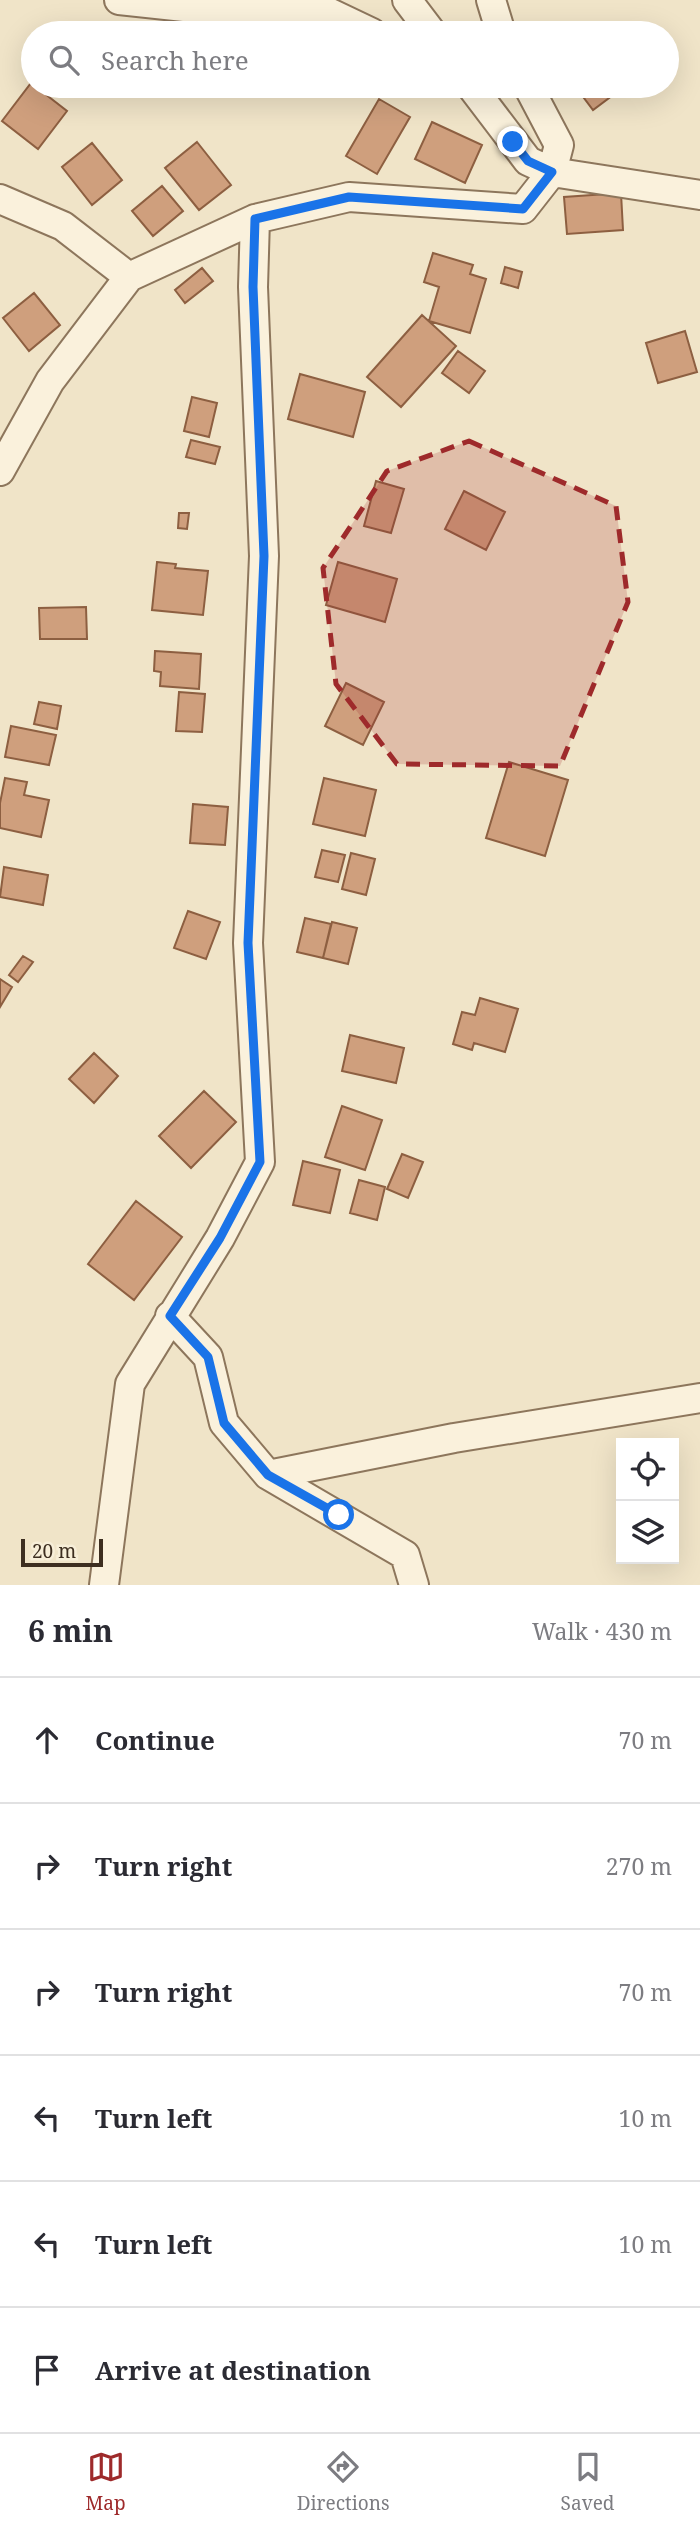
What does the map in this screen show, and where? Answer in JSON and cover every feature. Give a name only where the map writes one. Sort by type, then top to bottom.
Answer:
[{"type":"street","points":[[119,0],[231,12],[326,11],[347,21]]},
{"type":"street","points":[[407,0],[423,21]]},
{"type":"street","points":[[491,0],[497,21]]},
{"type":"street","points":[[480,98],[528,161],[552,172],[700,195]]},
{"type":"street","points":[[0,471],[50,381],[129,277],[255,219],[349,197],[523,209],[552,172],[559,145],[534,98]]},
{"type":"street","points":[[0,199],[63,226],[129,277]]},
{"type":"street","points":[[104,1585],[130,1384],[220,1238],[260,1162],[248,943],[264,556],[253,287],[255,219]]},
{"type":"street","points":[[170,1316],[208,1357],[224,1423],[268,1475],[405,1555],[414,1585]]},
{"type":"street","points":[[268,1475],[454,1438],[700,1398]]},
{"type":"highlighted area","points":[[469,441],[616,506],[628,602],[560,766],[397,764],[336,684],[323,568],[387,471]]},
{"type":"building","points":[[21,96],[50,98],[67,111],[38,149],[2,121]]},
{"type":"building","points":[[584,98],[609,98],[593,110]]},
{"type":"building","points":[[379,99],[410,117],[377,174],[346,156]]},
{"type":"building","points":[[432,122],[482,145],[465,183],[415,159]]},
{"type":"building","points":[[197,142],[231,185],[199,210],[165,168]]},
{"type":"building","points":[[92,143],[122,180],[92,205],[62,167]]},
{"type":"building","points":[[162,186],[183,211],[153,236],[132,211]]},
{"type":"building","points":[[621,193],[623,230],[567,234],[564,197]]},
{"type":"building","points":[[433,253],[473,265],[470,274],[486,279],[470,333],[429,321],[439,287],[424,282]]},
{"type":"building","points":[[505,267],[522,272],[518,288],[501,283]]},
{"type":"building","points":[[202,268],[213,281],[185,303],[175,290]]},
{"type":"building","points":[[34,293],[60,325],[29,351],[3,318]]},
{"type":"building","points":[[422,315],[456,346],[401,407],[367,377]]},
{"type":"building","points":[[685,331],[697,372],[658,383],[646,343]]},
{"type":"building","points":[[458,351],[485,371],[469,393],[442,373]]},
{"type":"building","points":[[300,374],[365,392],[353,437],[288,419]]},
{"type":"building","points":[[192,397],[217,403],[209,437],[184,431]]},
{"type":"building","points":[[191,440],[220,447],[215,464],[186,457]]},
{"type":"building","points":[[376,481],[404,489],[391,533],[364,526]]},
{"type":"building","points":[[464,491],[505,512],[486,550],[445,529]]},
{"type":"building","points":[[179,513],[189,513],[187,529],[178,528]]},
{"type":"building","points":[[157,562],[176,564],[175,568],[208,571],[203,615],[152,610]]},
{"type":"building","points":[[338,562],[397,579],[385,622],[326,605]]},
{"type":"building","points":[[86,607],[87,639],[40,639],[39,608]]},
{"type":"building","points":[[155,651],[201,654],[199,689],[160,686],[161,672],[154,671]]},
{"type":"building","points":[[346,683],[384,702],[363,745],[325,726]]},
{"type":"building","points":[[179,692],[205,694],[202,732],[176,731]]},
{"type":"building","points":[[39,702],[61,706],[57,729],[34,724]]},
{"type":"building","points":[[11,726],[56,735],[49,765],[5,757]]},
{"type":"building","points":[[509,762],[568,780],[545,856],[486,838]]},
{"type":"building","points":[[5,778],[27,782],[24,795],[49,800],[41,837],[0,828],[0,803]]},
{"type":"building","points":[[324,778],[376,790],[365,836],[313,824]]},
{"type":"building","points":[[193,804],[228,807],[225,845],[190,843]]},
{"type":"building","points":[[322,850],[345,855],[338,882],[315,877]]},
{"type":"building","points":[[351,853],[375,859],[366,895],[342,889]]},
{"type":"building","points":[[4,867],[48,875],[43,905],[0,897]]},
{"type":"building","points":[[188,911],[220,922],[206,959],[174,948]]},
{"type":"building","points":[[305,918],[331,924],[323,958],[297,952]]},
{"type":"building","points":[[332,922],[357,928],[348,964],[323,958]]},
{"type":"building","points":[[23,956],[33,962],[18,982],[9,975]]},
{"type":"building","points":[[0,979],[12,987],[0,1007]]},
{"type":"building","points":[[480,998],[518,1009],[505,1052],[474,1043],[472,1050],[453,1044],[462,1012],[475,1015]]},
{"type":"building","points":[[350,1035],[404,1048],[396,1083],[342,1071]]},
{"type":"building","points":[[94,1053],[118,1076],[94,1103],[69,1079]]},
{"type":"building","points":[[204,1091],[236,1122],[191,1168],[159,1136]]},
{"type":"building","points":[[342,1106],[382,1120],[365,1170],[325,1157]]},
{"type":"building","points":[[402,1154],[423,1162],[408,1198],[387,1189]]},
{"type":"building","points":[[303,1161],[340,1170],[330,1213],[293,1205]]},
{"type":"building","points":[[359,1180],[385,1187],[377,1220],[350,1213]]},
{"type":"building","points":[[136,1201],[182,1237],[134,1300],[88,1264]]},
{"type":"route","points":[[339,1515],[268,1475],[224,1423],[208,1357],[170,1316],[220,1238],[260,1162],[248,943],[264,556],[253,287],[255,219],[349,197],[523,209],[552,172],[528,161],[513,142]]}]
